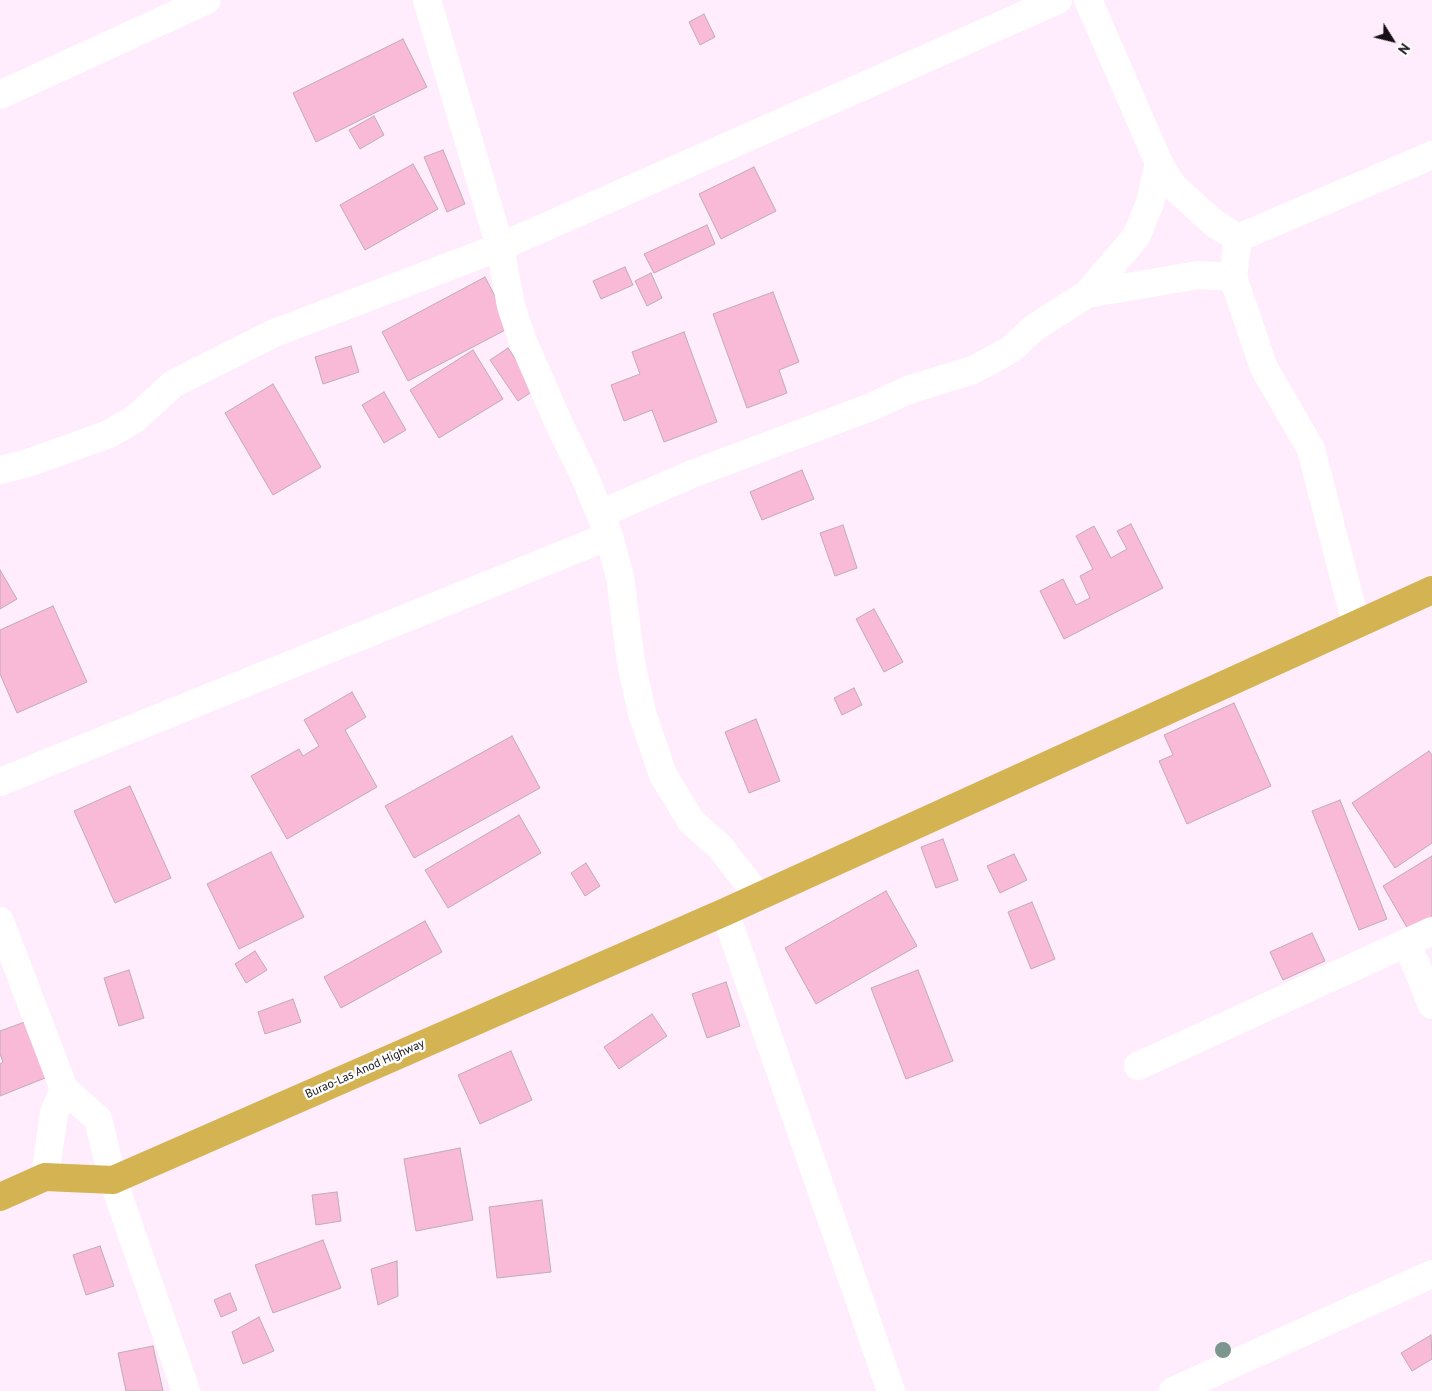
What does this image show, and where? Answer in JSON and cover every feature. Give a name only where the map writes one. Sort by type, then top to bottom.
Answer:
[{"type":"highway","name":"Burao-Las Anod Highway","points":[[0,1197],[45,1177],[112,1180],[725,912],[1146,722],[1432,590]]},
{"type":"street","points":[[0,95],[207,0]]},
{"type":"street","points":[[426,0],[500,247],[511,306],[522,339],[605,525],[620,577],[631,663],[642,713],[662,775],[691,821],[721,848],[758,896]]},
{"type":"street","points":[[0,470],[25,464],[109,434],[135,419],[173,384],[272,334],[500,247],[1058,0]]},
{"type":"street","points":[[1088,0],[1159,163],[1172,185],[1215,224],[1238,238]]},
{"type":"street","points":[[1238,238],[1432,155]]},
{"type":"street","points":[[0,782],[605,525],[692,474],[871,407],[908,390],[973,370],[1010,350],[1034,328],[1087,294],[1136,237],[1150,204],[1159,163]]},
{"type":"street","points":[[1238,238],[1233,277],[1264,368],[1311,449],[1356,624]]},
{"type":"street","points":[[1087,294],[1198,276],[1233,277]]},
{"type":"street","points":[[725,912],[891,1391]]},
{"type":"street","points":[[0,921],[64,1089],[98,1120],[112,1180],[186,1391]]},
{"type":"street","points":[[1138,1066],[1432,931]]},
{"type":"street","points":[[1407,943],[1432,1005]]},
{"type":"street","points":[[45,1177],[54,1113],[64,1089]]},
{"type":"street","points":[[1173,1391],[1432,1274]]},
{"type":"building","points":[[704,14],[715,37],[700,45],[689,22]]},
{"type":"building","points":[[403,39],[427,87],[316,142],[293,93]]},
{"type":"building","points":[[374,116],[384,135],[360,149],[349,130]]},
{"type":"building","points":[[443,150],[465,204],[447,212],[424,157]]},
{"type":"building","points":[[413,164],[438,209],[365,250],[340,205]]},
{"type":"building","points":[[754,167],[776,211],[721,239],[699,194]]},
{"type":"building","points":[[707,225],[715,244],[654,273],[644,254]]},
{"type":"building","points":[[625,267],[633,285],[601,299],[593,281]]},
{"type":"building","points":[[651,273],[662,298],[647,306],[635,281]]},
{"type":"building","points":[[485,277],[511,327],[408,381],[382,332]]},
{"type":"building","points":[[773,292],[799,362],[779,370],[787,393],[747,408],[713,314]]},
{"type":"building","points":[[684,332],[717,422],[664,442],[652,410],[624,421],[611,385],[640,374],[632,352]]},
{"type":"building","points":[[351,346],[359,372],[323,384],[315,357]]},
{"type":"building","points":[[508,348],[536,389],[518,401],[490,360]]},
{"type":"building","points":[[473,350],[503,399],[439,438],[410,390]]},
{"type":"building","points":[[273,384],[321,467],[273,495],[225,413]]},
{"type":"building","points":[[384,392],[406,430],[384,443],[362,405]]},
{"type":"building","points":[[802,470],[814,499],[762,520],[750,492]]},
{"type":"building","points":[[1131,524],[1163,588],[1064,639],[1040,591],[1063,579],[1076,605],[1090,598],[1080,576],[1093,569],[1076,536],[1094,526],[1111,558],[1127,549],[1117,531]]},
{"type":"building","points":[[843,525],[857,568],[835,576],[820,533]]},
{"type":"building","points":[[0,570],[17,599],[0,609]]},
{"type":"building","points":[[53,606],[87,682],[17,713],[0,674],[0,630]]},
{"type":"building","points":[[874,609],[903,662],[884,672],[856,619]]},
{"type":"building","points":[[854,688],[862,705],[842,715],[834,698]]},
{"type":"building","points":[[352,692],[366,717],[345,730],[377,787],[287,839],[251,776],[299,749],[303,756],[319,746],[304,720]]},
{"type":"building","points":[[1234,703],[1271,786],[1187,824],[1159,761],[1173,755],[1164,735]]},
{"type":"building","points":[[756,719],[780,781],[749,793],[725,732]]},
{"type":"building","points":[[512,736],[540,788],[414,858],[385,806]]},
{"type":"building","points":[[1429,751],[1432,755],[1432,843],[1395,868],[1352,803]]},
{"type":"building","points":[[130,786],[171,878],[115,903],[74,811]]},
{"type":"building","points":[[1340,800],[1387,919],[1359,930],[1312,811]]},
{"type":"building","points":[[519,815],[541,853],[448,908],[425,870]]},
{"type":"building","points":[[943,839],[958,880],[936,888],[921,847]]},
{"type":"building","points":[[271,852],[304,917],[239,949],[207,884]]},
{"type":"building","points":[[1014,854],[1027,880],[1000,893],[987,866]]},
{"type":"building","points":[[1432,856],[1432,917],[1409,931],[1383,886]]},
{"type":"building","points":[[586,863],[600,886],[585,896],[571,873]]},
{"type":"building","points":[[886,891],[917,946],[816,1004],[785,948]]},
{"type":"building","points":[[1032,902],[1055,959],[1031,969],[1008,912]]},
{"type":"building","points":[[425,921],[442,952],[341,1008],[324,977]]},
{"type":"building","points":[[1312,933],[1325,961],[1283,980],[1270,952]]},
{"type":"building","points":[[255,951],[267,970],[246,983],[235,964]]},
{"type":"building","points":[[129,970],[144,1018],[119,1026],[104,978]]},
{"type":"building","points":[[918,970],[953,1061],[906,1079],[871,988]]},
{"type":"building","points":[[726,982],[740,1026],[707,1038],[692,994]]},
{"type":"building","points":[[293,999],[301,1022],[265,1034],[258,1012]]},
{"type":"building","points":[[652,1014],[667,1036],[619,1069],[604,1047]]},
{"type":"building","points":[[44,1015],[65,1070],[0,1096],[0,1064],[3,1062],[0,1054],[0,1031]]},
{"type":"building","points":[[511,1051],[532,1100],[480,1124],[458,1075]]},
{"type":"building","points":[[460,1148],[473,1220],[416,1231],[404,1159]]},
{"type":"building","points":[[337,1192],[341,1221],[316,1225],[312,1195]]},
{"type":"building","points":[[542,1200],[551,1272],[497,1278],[489,1207]]},
{"type":"building","points":[[323,1240],[341,1288],[273,1313],[255,1265]]},
{"type":"building","points":[[100,1246],[114,1286],[86,1295],[73,1255]]},
{"type":"building","points":[[397,1261],[398,1296],[378,1305],[371,1269]]},
{"type":"building","points":[[230,1293],[237,1310],[221,1317],[214,1300]]},
{"type":"building","points":[[259,1317],[274,1351],[243,1364],[232,1332]]},
{"type":"building","points":[[1431,1335],[1432,1359],[1412,1371],[1401,1353]]},
{"type":"building","points":[[153,1346],[163,1391],[126,1391],[118,1353]]}]
